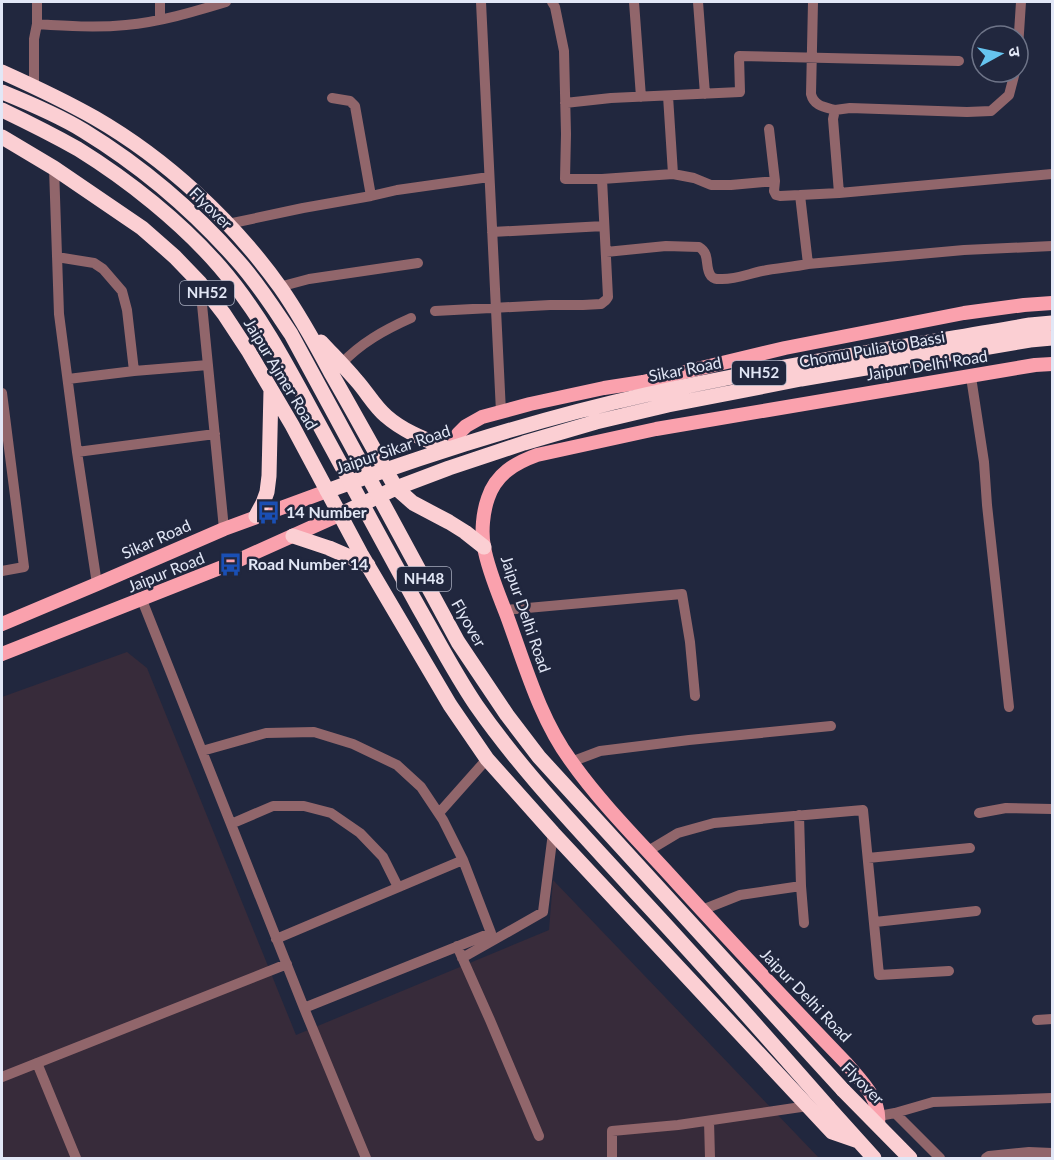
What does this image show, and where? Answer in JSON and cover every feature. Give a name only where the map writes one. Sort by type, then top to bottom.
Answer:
[{"type":"highway","points":[[2,72],[97,119],[138,146],[193,191],[228,224],[254,253],[305,325],[396,488],[413,503],[449,522],[484,547]]},
{"type":"highway","name":"Flyover","points":[[2,92],[85,131],[136,167],[171,194],[238,261],[291,334],[458,642],[507,715],[568,790],[843,1090],[879,1120]]},
{"type":"highway","name":"NH48","points":[[2,110],[55,136],[126,182],[184,230],[219,266],[249,305],[280,352],[451,664],[505,745],[874,1158]]},
{"type":"highway","name":"Jaipur Ajmer Road","points":[[2,138],[54,168],[142,228],[175,257],[200,284],[224,314],[271,388],[368,565],[450,705],[487,759],[832,1132],[858,1141]]},
{"type":"highway","name":"Sikar Road","points":[[470,442],[656,393],[876,351],[1053,323]]},
{"type":"highway","points":[[305,325],[387,417],[417,436],[451,448]]},
{"type":"highway","name":"Chomu Pulia to Bassi","points":[[396,488],[524,444],[668,405],[863,368],[1053,338]]},
{"type":"highway","points":[[256,516],[267,492],[269,476],[271,388]]},
{"type":"highway","name":"Jaipur Sikar Road","points":[[327,491],[470,442]]},
{"type":"highway","name":"NH52","points":[[341,514],[396,488]]},
{"type":"highway","points":[[293,536],[368,565]]},
{"type":"highway","name":"Jaipur Delhi Road","points":[[879,1120],[910,1158]]},
{"type":"main road","points":[[451,448],[466,426],[482,417],[501,412],[643,382],[785,348],[964,313],[1053,303]]},
{"type":"main road","name":"Jaipur Delhi Road","points":[[879,1120],[873,1096],[846,1063],[648,851],[571,762],[559,744],[534,688],[484,547],[484,521],[488,498],[495,483],[506,471],[520,461],[537,455],[656,429],[1035,365],[1053,364]]},
{"type":"main road","name":"Sikar Road","points":[[2,624],[224,529],[327,491]]},
{"type":"main road","name":"Jaipur Road","points":[[2,654],[230,564],[341,514]]},
{"type":"street","points":[[34,86],[37,2]]},
{"type":"street","points":[[160,2],[160,20]]},
{"type":"street","points":[[37,24],[125,25],[160,20],[226,2]]},
{"type":"street","points":[[481,2],[501,412]]},
{"type":"street","points":[[552,2],[564,51],[565,179],[673,174],[694,178],[711,185],[775,181]]},
{"type":"street","points":[[633,2],[641,97]]},
{"type":"street","points":[[698,2],[705,94]]},
{"type":"street","points":[[813,2],[811,94],[819,106],[835,110],[850,108],[991,111],[1008,95],[1011,84]]},
{"type":"street","points":[[1020,24],[1022,2]]},
{"type":"street","points":[[565,103],[740,92],[739,56],[959,62]]},
{"type":"street","points":[[668,96],[673,174]]},
{"type":"street","points":[[332,98],[350,101],[355,106],[371,196]]},
{"type":"street","points":[[835,110],[833,119],[839,193]]},
{"type":"street","points":[[769,129],[775,181],[774,191],[780,196],[1053,174]]},
{"type":"street","points":[[54,168],[59,314],[97,584]]},
{"type":"street","points":[[228,224],[397,190],[489,177]]},
{"type":"street","points":[[435,311],[601,304],[608,297],[602,179]]},
{"type":"street","points":[[801,195],[808,264]]},
{"type":"street","points":[[492,232],[604,226]]},
{"type":"street","points":[[606,252],[666,246],[699,247],[706,255],[710,274],[717,280],[808,264],[964,250],[1053,246]]},
{"type":"street","points":[[57,257],[94,263],[103,269],[122,291],[127,310],[134,371]]},
{"type":"street","points":[[279,287],[309,279],[418,263]]},
{"type":"street","points":[[200,284],[224,529]]},
{"type":"street","points":[[341,364],[373,337],[411,318]]},
{"type":"street","points":[[68,379],[208,364]]},
{"type":"street","points":[[971,377],[984,462],[1010,707]]},
{"type":"street","points":[[2,393],[3,417],[24,567],[2,570]]},
{"type":"street","points":[[77,452],[215,434]]},
{"type":"street","points":[[505,610],[682,594],[690,642],[695,696]]},
{"type":"street","points":[[142,600],[276,939],[366,1158]]},
{"type":"street","points":[[571,762],[600,751],[831,726]]},
{"type":"street","points":[[202,751],[266,733],[314,732],[353,744],[397,765],[421,787],[439,813],[463,860],[491,933],[304,1008]]},
{"type":"street","points":[[439,813],[487,759]]},
{"type":"street","points":[[231,824],[273,806],[304,806],[331,813],[360,832],[382,857],[398,887]]},
{"type":"street","points":[[979,813],[1006,808],[1053,809]]},
{"type":"street","points":[[648,851],[678,833],[714,823],[863,810],[879,975],[949,971]]},
{"type":"street","points":[[799,814],[804,923]]},
{"type":"street","points":[[462,958],[543,912],[553,833]]},
{"type":"street","points":[[868,858],[970,848]]},
{"type":"street","points":[[276,939],[463,860]]},
{"type":"street","points":[[702,910],[740,895],[801,886]]},
{"type":"street","points":[[875,922],[976,911]]},
{"type":"street","points":[[457,946],[539,1136]]},
{"type":"street","points":[[2,1077],[287,964]]},
{"type":"street","points":[[1038,1020],[1053,1019]]},
{"type":"street","points":[[37,1063],[76,1158]]},
{"type":"street","points":[[879,1120],[933,1102],[1053,1098]]},
{"type":"street","points":[[612,1158],[612,1131],[709,1121],[808,1106]]},
{"type":"street","points":[[895,1113],[940,1158]]},
{"type":"street","points":[[709,1121],[710,1158]]},
{"type":"street","points":[[986,1158],[1029,1152],[1053,1153]]},
{"type":"shaded area","points":[[127,652],[147,668],[296,1035],[549,930],[553,880],[819,1158],[2,1158],[2,697]]},
{"type":"place","name":"14 Number","points":[[268,512]]},
{"type":"place","name":"Road Number 14","points":[[230,564]]}]
